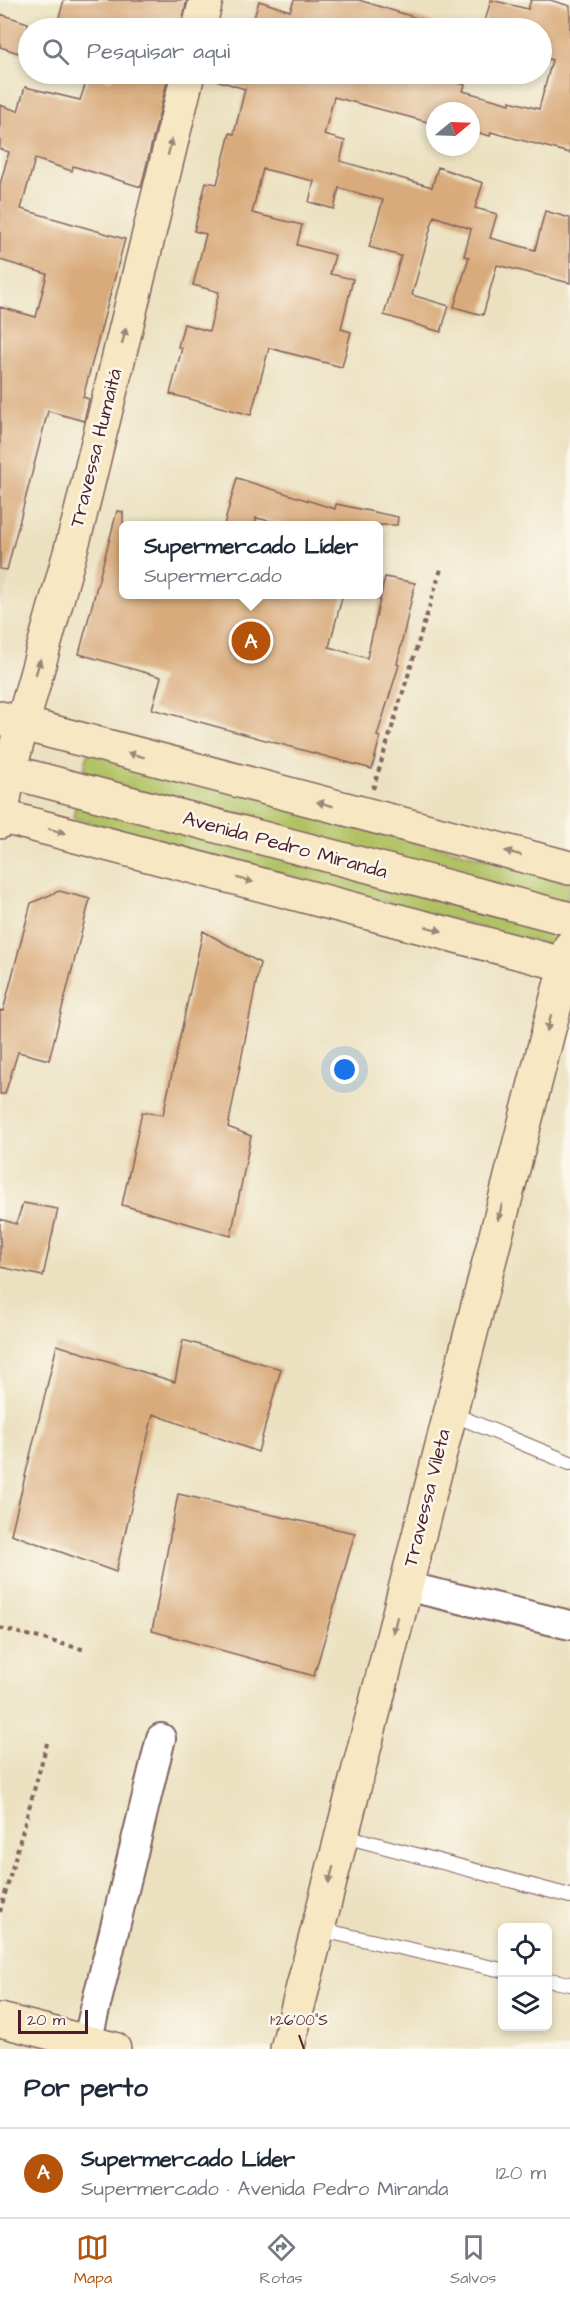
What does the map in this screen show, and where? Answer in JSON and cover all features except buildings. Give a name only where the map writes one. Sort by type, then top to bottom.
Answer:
[{"type":"street","points":[[202,18],[206,0]]},
{"type":"street","name":"Travessa Humaitá","points":[[0,818],[12,721],[78,524],[186,84]]},
{"type":"street","points":[[12,721],[570,868]]},
{"type":"street","name":"Avenida Pedro Miranda","points":[[5,770],[570,919]]},
{"type":"street","points":[[0,818],[568,959]]},
{"type":"street","name":"Travessa Vileta","points":[[287,2049],[448,1413],[568,959]]},
{"type":"street","points":[[405,1586],[570,1626]]},
{"type":"street","points":[[0,2020],[100,2046],[161,1738]]},
{"type":"lane","points":[[448,1413],[570,1463]]},
{"type":"lane","points":[[341,1835],[570,1896]]},
{"type":"lane","points":[[316,1929],[498,1969]]},
{"type":"lane","points":[[552,1981],[570,1984]]},
{"type":"path","points":[[364,814],[441,569]]},
{"type":"path","points":[[0,1628],[86,1650]]},
{"type":"path","points":[[0,1912],[48,1740]]},
{"type":"shaded area","points":[[0,401],[51,415],[0,614]]},
{"type":"green space","points":[[89,750],[570,882],[566,907],[81,781]]},
{"type":"green space","points":[[77,797],[566,925],[558,948],[73,818]]},
{"type":"place","name":"Supermercado Líder","points":[[251,641]]}]
